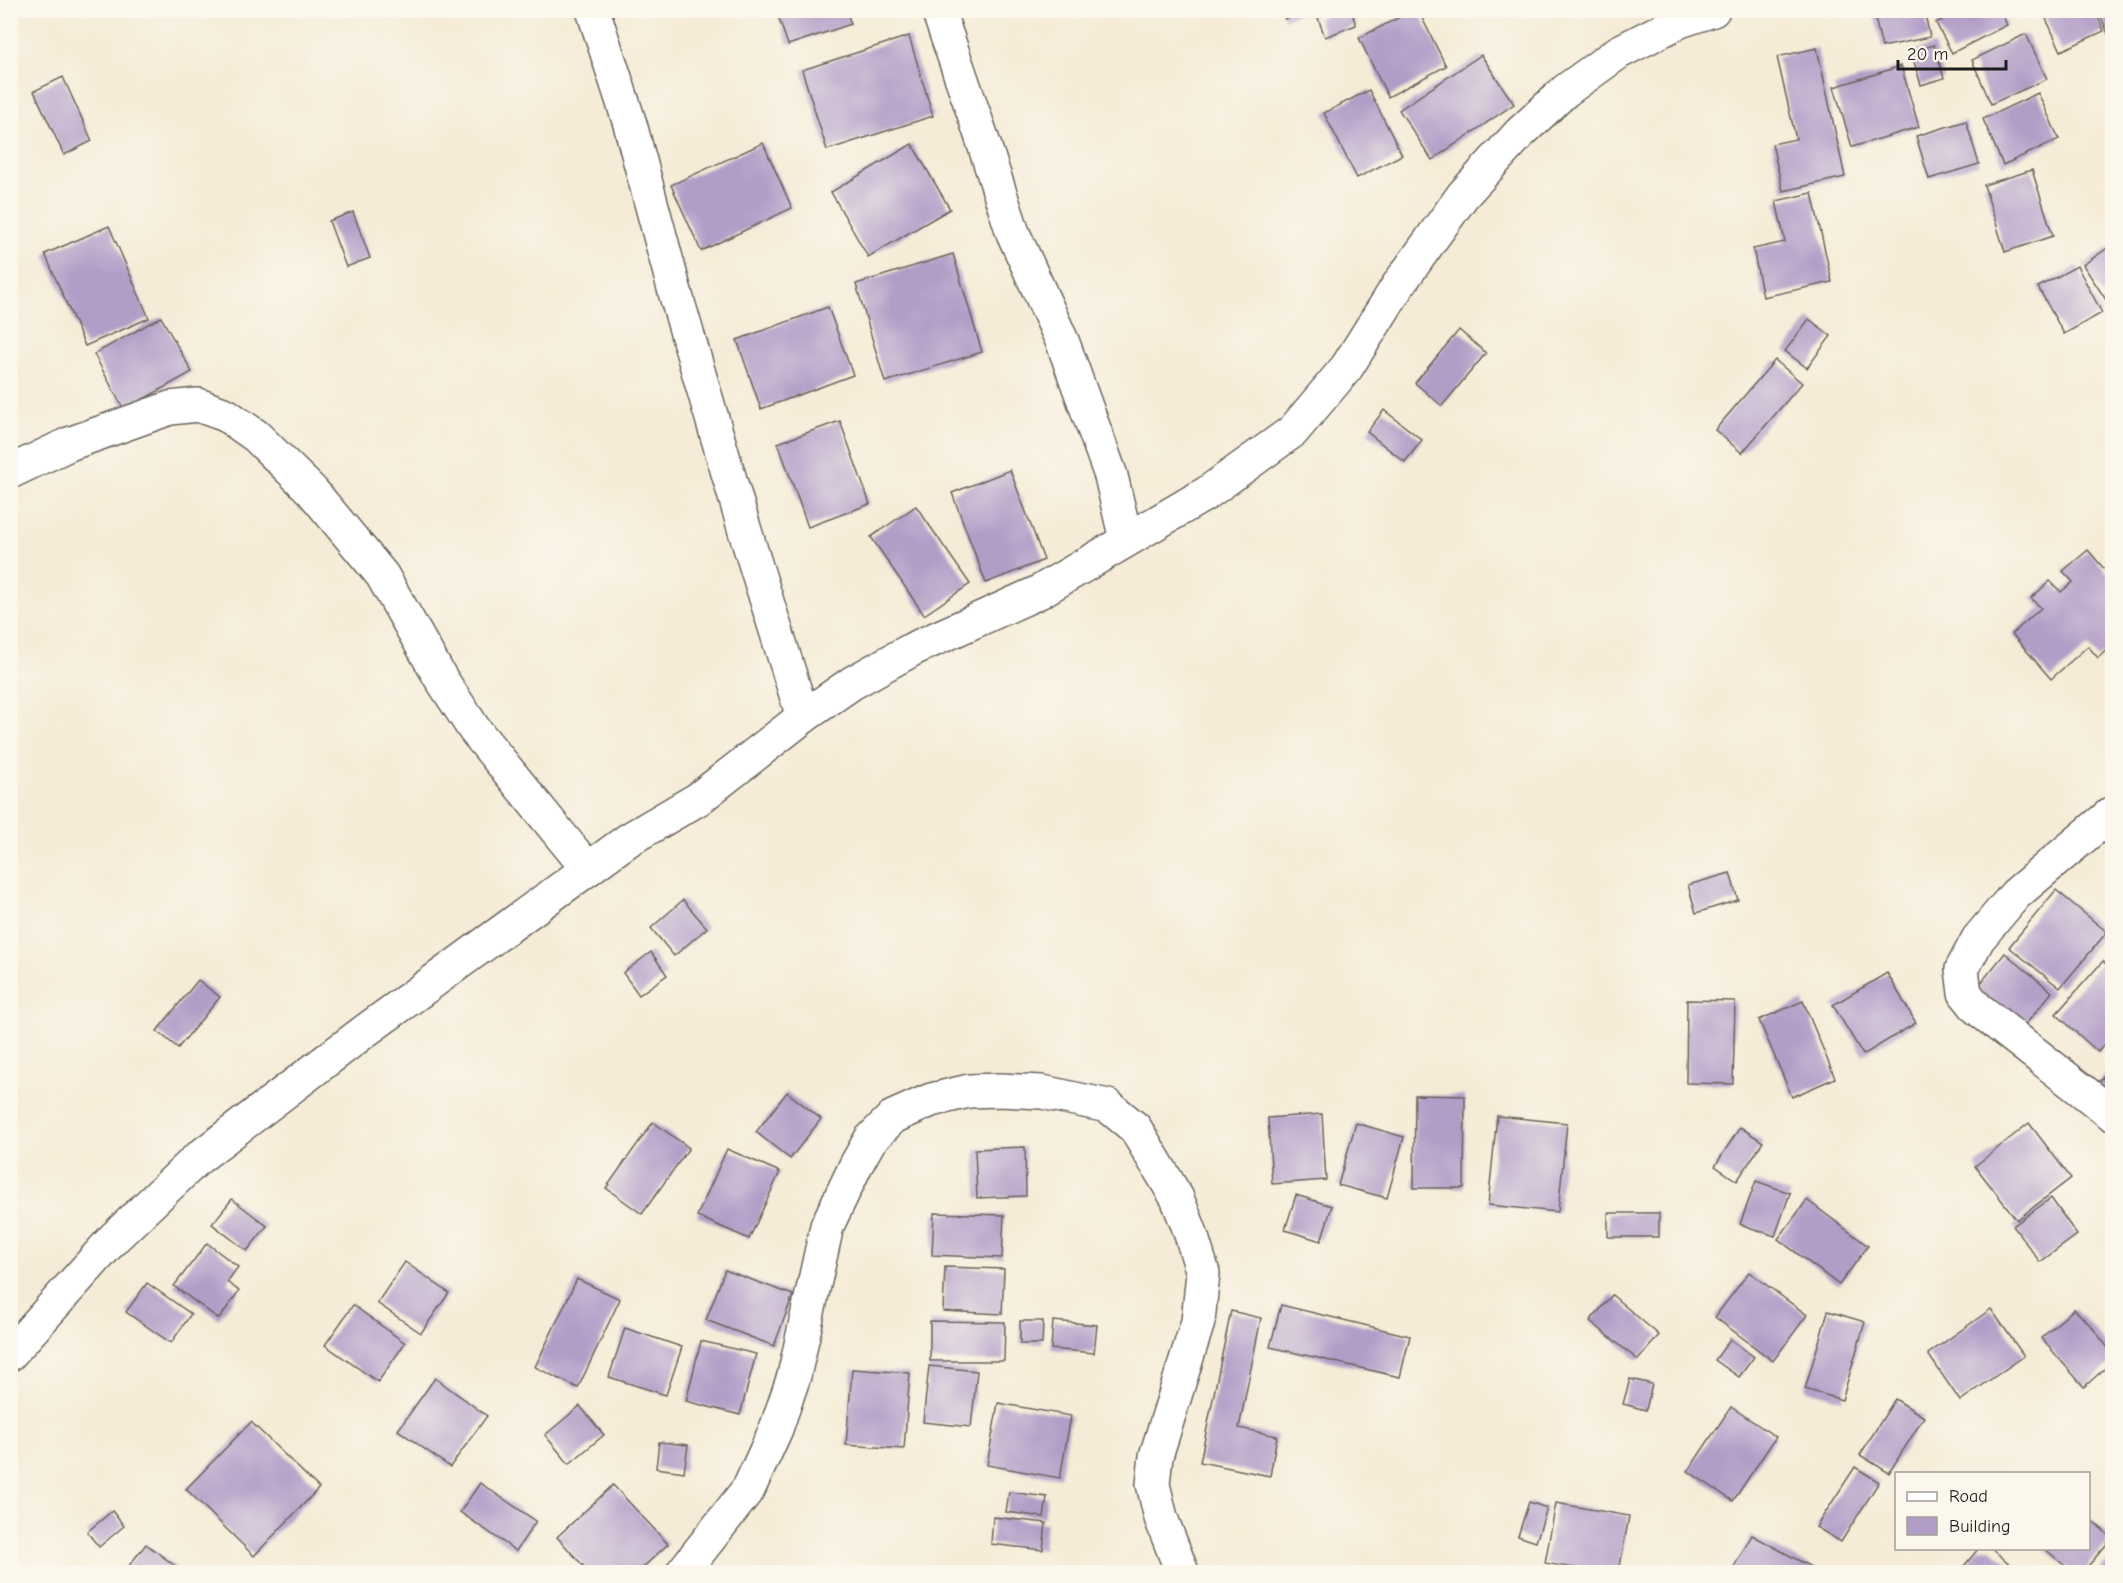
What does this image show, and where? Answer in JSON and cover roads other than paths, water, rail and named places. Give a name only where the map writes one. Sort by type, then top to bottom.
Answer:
[{"type":"street","points":[[593,10],[630,124],[688,338],[803,717]]},
{"type":"street","points":[[938,10],[1013,233],[1063,344],[1111,476],[1126,540]]},
{"type":"street","points":[[10,1354],[114,1238],[197,1159],[365,1031],[628,840],[698,799],[803,717],[852,683],[913,649],[1039,592],[1207,494],[1293,431],[1347,367],[1400,284],[1463,195],[1520,133],[1566,91],[1619,52],[1680,21],[1713,10]]},
{"type":"street","points":[[10,472],[69,444],[170,408],[198,405],[226,415],[256,436],[312,491],[382,575],[440,677],[474,729],[588,869]]},
{"type":"street","points":[[2112,813],[2016,894],[1978,939],[1962,969],[1965,993],[1977,1008],[2112,1114]]},
{"type":"street","points":[[683,1572],[749,1488],[771,1438],[794,1376],[827,1226],[870,1140],[893,1118],[931,1100],[969,1091],[1000,1090],[1042,1092],[1108,1107],[1135,1128],[1177,1198],[1190,1230],[1203,1273],[1198,1322],[1156,1456],[1153,1484],[1161,1518],[1182,1572]]}]
